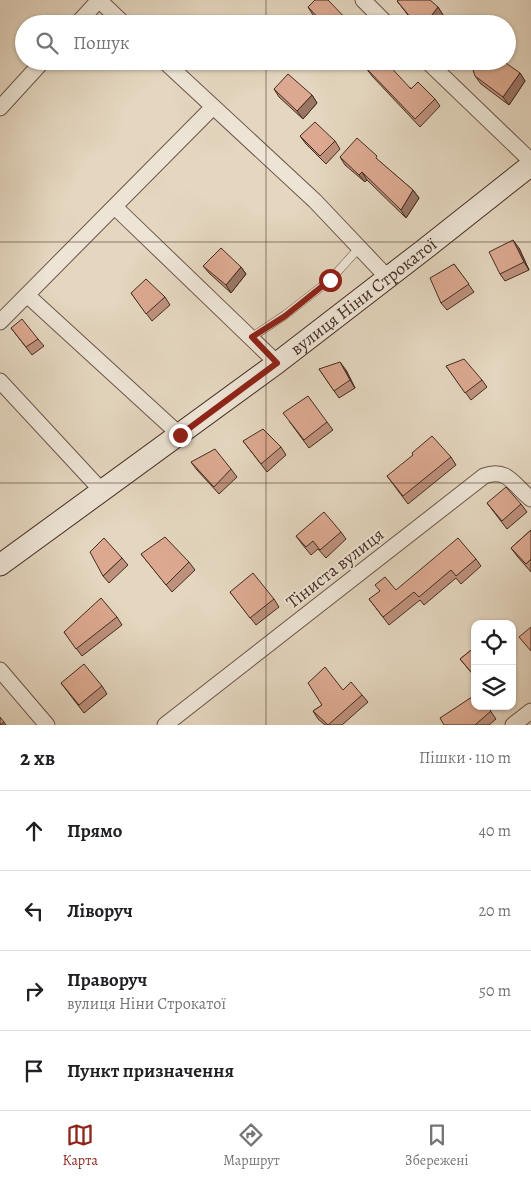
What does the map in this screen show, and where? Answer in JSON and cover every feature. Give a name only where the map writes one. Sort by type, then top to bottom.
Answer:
[{"type":"street","points":[[363,0],[378,15]]},
{"type":"street","points":[[88,15],[105,2],[116,15]]},
{"type":"street","points":[[0,108],[35,70]]},
{"type":"street","points":[[174,70],[315,201],[388,278]]},
{"type":"street","points":[[435,70],[531,161]]},
{"type":"street","points":[[0,322],[213,107]]},
{"type":"street","name":"вулиця Ніни Строкатої","points":[[0,566],[277,363],[531,165]]},
{"type":"street","points":[[115,207],[277,363]]},
{"type":"street","points":[[27,295],[180,435]]},
{"type":"street","points":[[0,381],[102,492]]},
{"type":"street","name":"Тіниста вулиця","points":[[165,725],[484,476],[492,473],[502,474],[512,480],[531,499]]},
{"type":"street","points":[[0,670],[48,725]]},
{"type":"street","points":[[513,725],[531,711]]},
{"type":"lane","points":[[252,337],[308,298],[330,280],[359,248]]},
{"type":"building","points":[[315,0],[328,0],[342,15],[316,15],[308,7]]},
{"type":"building","points":[[430,0],[438,7],[432,15],[409,15],[397,1]]},
{"type":"building","points":[[368,70],[393,70],[411,89],[418,82],[435,99],[415,119]]},
{"type":"building","points":[[473,70],[516,70],[520,73],[503,97],[475,76]]},
{"type":"building","points":[[288,74],[312,95],[297,111],[274,89]]},
{"type":"building","points":[[315,122],[335,141],[320,156],[300,136]]},
{"type":"building","points":[[357,138],[377,156],[376,158],[413,190],[401,210],[362,172],[359,175],[340,157]]},
{"type":"building","points":[[513,240],[524,262],[500,274],[489,252]]},
{"type":"building","points":[[221,248],[241,267],[226,285],[203,266]]},
{"type":"building","points":[[454,264],[469,284],[441,303],[430,278]]},
{"type":"building","points":[[146,279],[165,297],[146,314],[131,293]]},
{"type":"building","points":[[22,319],[38,339],[26,347],[11,328]]},
{"type":"building","points":[[464,359],[482,380],[465,393],[446,366]]},
{"type":"building","points":[[340,362],[350,380],[334,391],[319,369]]},
{"type":"building","points":[[308,396],[327,422],[304,440],[283,413]]},
{"type":"building","points":[[263,429],[281,447],[261,464],[243,441]]},
{"type":"building","points":[[432,436],[451,457],[403,496],[387,476],[413,455],[412,453]]},
{"type":"building","points":[[215,449],[231,469],[214,487],[191,462]]},
{"type":"building","points":[[506,487],[521,504],[502,521],[487,503]]},
{"type":"building","points":[[324,512],[341,532],[320,550],[313,541],[306,547],[296,536]]},
{"type":"building","points":[[531,530],[531,559],[526,564],[511,548]]},
{"type":"building","points":[[165,537],[189,562],[166,585],[141,554]]},
{"type":"building","points":[[104,538],[122,558],[103,576],[90,552]]},
{"type":"building","points":[[458,538],[476,559],[456,576],[451,570],[419,597],[414,592],[383,617],[369,599],[380,591],[375,585],[385,577],[396,590]]},
{"type":"building","points":[[253,573],[274,599],[250,618],[230,592]]},
{"type":"building","points":[[101,598],[117,617],[76,649],[64,632]]},
{"type":"building","points":[[531,627],[531,651],[519,637]]},
{"type":"building","points":[[471,650],[471,672],[460,659]]},
{"type":"building","points":[[84,664],[102,686],[79,705],[61,683]]},
{"type":"building","points":[[325,667],[343,690],[351,682],[362,695],[328,725],[313,711],[322,705],[308,683]]},
{"type":"building","points":[[471,698],[471,710],[491,711],[475,725],[444,725],[440,718]]},
{"type":"building","points":[[0,717],[4,722],[0,725]]},
{"type":"route","points":[[180,435],[277,363],[252,337],[285,316],[330,280]]}]
